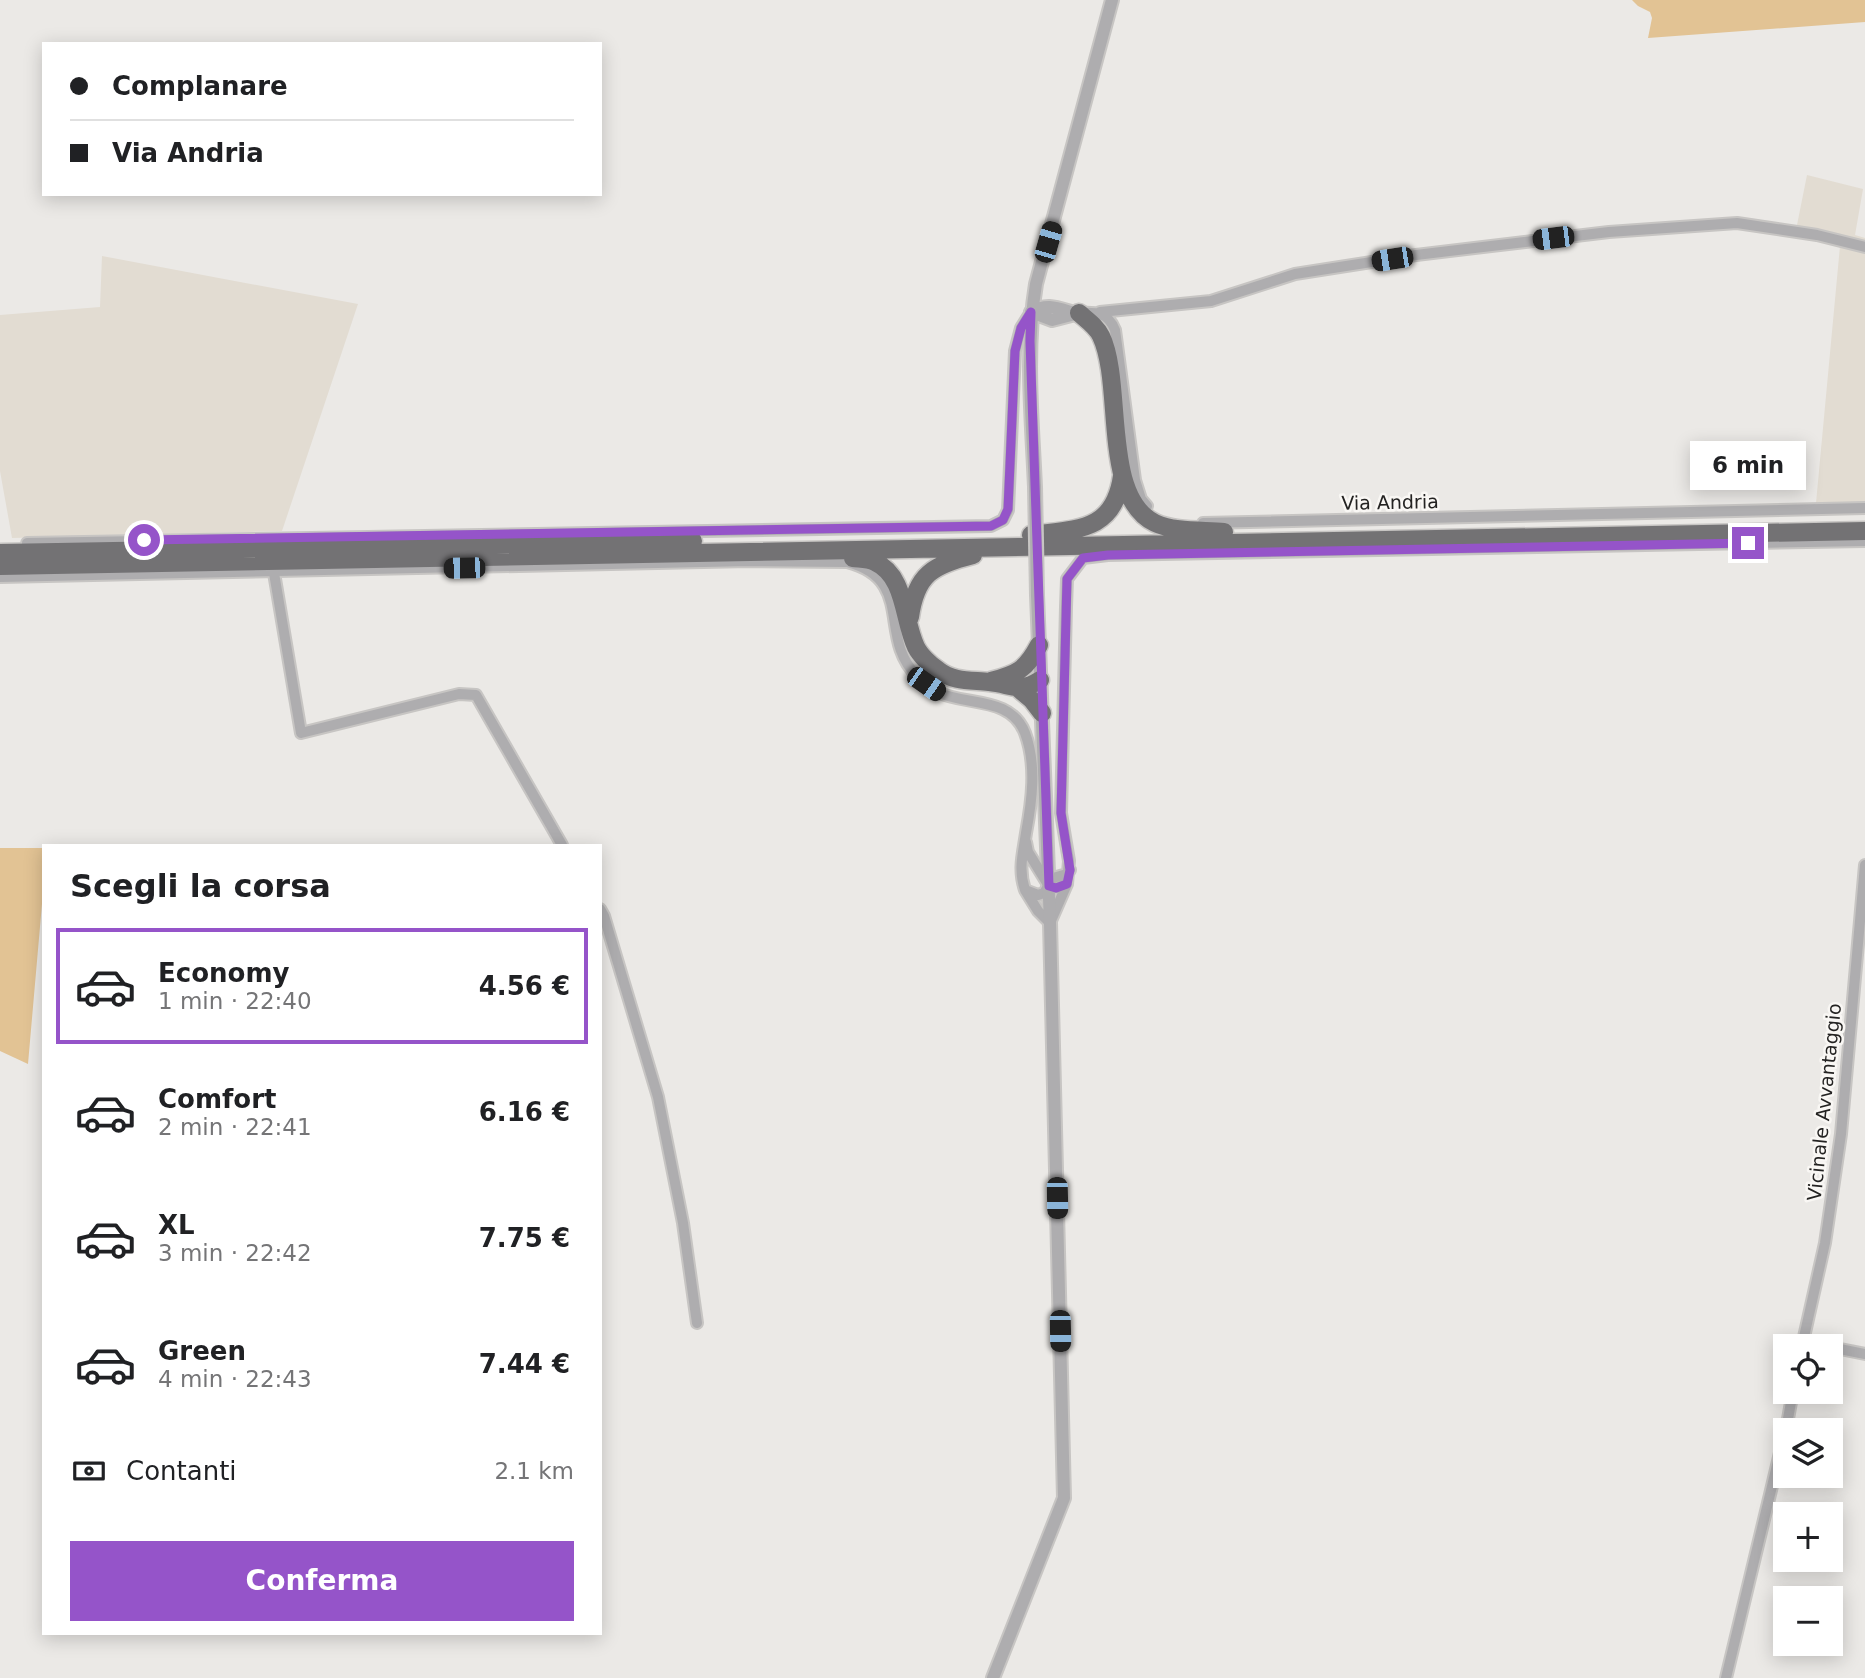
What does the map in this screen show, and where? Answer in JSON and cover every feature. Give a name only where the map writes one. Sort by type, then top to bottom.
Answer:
[{"type":"highway","points":[[1084,313],[1101,335],[1108,356],[1122,473],[1132,501],[1153,522],[1224,532]]},
{"type":"highway","points":[[1031,535],[1080,529],[1093,524],[1112,509],[1119,496],[1122,473]]},
{"type":"highway","points":[[0,553],[1865,520]]},
{"type":"highway","points":[[0,566],[1865,531]]},
{"type":"highway","points":[[909,624],[913,596],[924,577],[943,563],[1001,547]]},
{"type":"highway","points":[[781,551],[793,556],[856,558],[874,562],[891,575],[916,648],[939,672],[963,681],[1017,682],[1028,675],[1040,680]]},
{"type":"highway","points":[[1017,682],[1039,645]]},
{"type":"highway","points":[[1017,682],[1042,713]]},
{"type":"street","points":[[993,1678],[1064,1498],[1031,312],[1036,284],[1112,0]]},
{"type":"street","points":[[1030,341],[1052,320],[1084,313],[1211,301],[1295,274],[1416,255],[1609,232],[1737,222],[1818,235],[1865,247]]},
{"type":"street","points":[[1036,284],[1051,306]]},
{"type":"street","points":[[27,542],[991,526],[1003,520],[1008,509],[1015,351],[1021,328],[1031,312],[1040,307],[1051,306],[1084,313]]},
{"type":"street","points":[[1031,312],[1052,320]]},
{"type":"street","name":"Via Andria","points":[[1084,313],[1112,321],[1135,480],[1141,499],[1151,512],[1165,520],[1180,523],[1260,523],[1865,508]]},
{"type":"street","points":[[1050,923],[1067,884],[1070,870],[1061,813],[1067,579],[1083,558],[1108,555],[1865,541]]},
{"type":"street","points":[[0,577],[749,561],[847,562],[862,566],[881,581],[891,594],[895,633],[901,654],[914,674],[938,693],[1003,709],[1016,717],[1025,731],[1032,775],[1031,800],[1020,866],[1025,890],[1038,911],[1050,923]]},
{"type":"street","points":[[274,572],[301,733],[459,694],[476,695],[561,844]]},
{"type":"street","points":[[1025,839],[1032,860],[1049,886],[1056,888],[1067,884]]},
{"type":"street","points":[[1032,860],[1048,853]]},
{"type":"street","name":"Vicinale Avvantaggio","points":[[1805,1334],[1825,1243],[1841,1134],[1865,865]]},
{"type":"street","points":[[1025,890],[1038,895],[1044,893],[1053,878],[1067,874],[1070,870]]},
{"type":"street","points":[[602,914],[658,1097],[683,1223],[697,1322]]},
{"type":"street","points":[[1843,1349],[1865,1354]]},
{"type":"street","points":[[1726,1678],[1773,1481]]},
{"type":"shaded area","points":[[1632,0],[1865,0],[1865,22],[1648,38],[1652,18],[1650,12]]},
{"type":"shaded area","points":[[1807,175],[1863,189],[1855,235],[1865,238],[1865,503],[1816,503],[1840,246],[1795,235]]},
{"type":"shaded area","points":[[102,256],[358,304],[282,531],[12,538],[0,471],[0,315],[100,307]]},
{"type":"shaded area","points":[[0,848],[42,848],[42,904],[28,1064],[0,1051]]},
{"type":"route","points":[[144,540],[991,526],[1003,520],[1008,509],[1015,351],[1021,328],[1031,312],[1037,595],[1049,886],[1056,888],[1067,884],[1070,870],[1061,813],[1067,579],[1083,558],[1108,555],[1748,543]]}]
